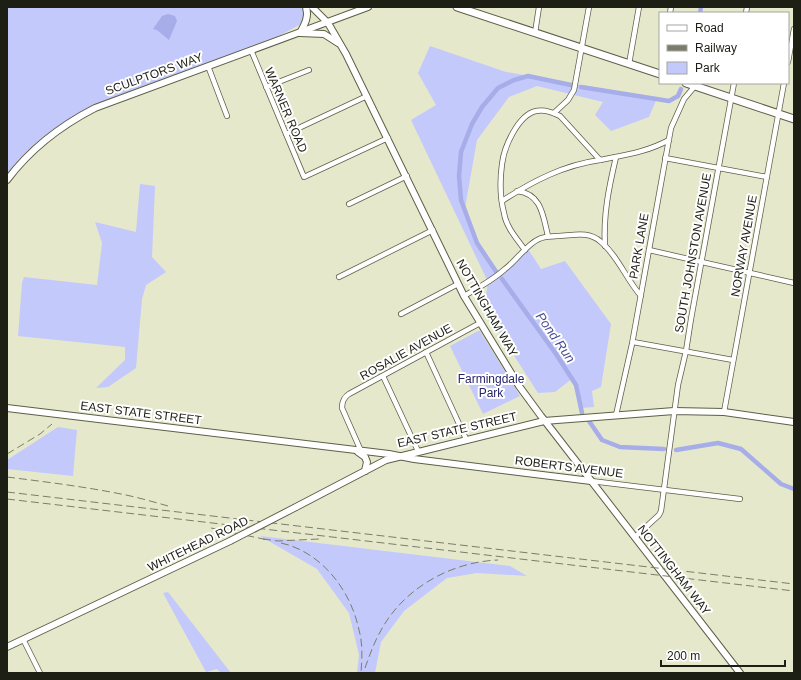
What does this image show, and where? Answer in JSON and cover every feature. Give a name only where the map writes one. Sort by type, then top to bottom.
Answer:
[{"type":"main road","points":[[457,7],[659,74]]},
{"type":"main road","points":[[689,84],[794,119]]},
{"type":"street","points":[[306,7],[308,14],[305,25],[300,33],[324,34],[340,44]]},
{"type":"street","name":"NOTTINGHAM WAY","points":[[312,7],[328,23],[340,44],[388,138],[464,296],[519,386],[740,673]]},
{"type":"street","name":"SCULPTORS WAY","points":[[7,180],[35,148],[55,132],[78,117],[106,103],[328,23],[368,7]]},
{"type":"street","points":[[535,33],[539,7]]},
{"type":"street","points":[[554,113],[568,100],[574,90],[589,7]]},
{"type":"street","points":[[629,64],[639,7]]},
{"type":"street","points":[[789,50],[790,39],[794,29]]},
{"type":"street","name":"WARNER ROAD","points":[[251,50],[304,177],[388,138]]},
{"type":"street","points":[[208,66],[227,116]]},
{"type":"street","points":[[266,87],[309,70]]},
{"type":"street","name":"SOUTH JOHNSTON AVENUE","points":[[635,537],[659,514],[661,510],[678,385],[686,351],[734,84]]},
{"type":"street","name":"NORWAY AVENUE","points":[[724,412],[784,84]]},
{"type":"street","name":"PARK LANE","points":[[616,415],[633,342],[665,158],[673,123],[680,106],[689,92],[696,86]]},
{"type":"street","points":[[286,134],[366,96]]},
{"type":"street","points":[[525,250],[507,223],[503,212],[502,162],[514,130],[527,116],[532,113],[542,111],[554,113],[563,119],[600,160]]},
{"type":"street","points":[[502,201],[535,181],[559,171],[600,160],[644,151],[669,140]]},
{"type":"street","points":[[605,246],[605,215],[610,182],[616,157]]},
{"type":"street","points":[[665,158],[767,178]]},
{"type":"street","points":[[349,204],[406,176]]},
{"type":"street","points":[[517,191],[527,193],[538,203],[541,208],[548,236]]},
{"type":"street","points":[[340,277],[432,230]]},
{"type":"street","points":[[464,296],[502,272],[534,242],[548,236],[587,234],[597,239],[605,246],[641,296]]},
{"type":"street","points":[[649,250],[794,283]]},
{"type":"street","points":[[401,314],[458,284]]},
{"type":"street","name":"ROSALIE AVENUE","points":[[358,450],[342,408],[342,401],[346,395],[480,322]]},
{"type":"street","points":[[633,342],[733,360]]},
{"type":"street","points":[[426,352],[466,439]]},
{"type":"street","points":[[382,376],[418,451]]},
{"type":"street","name":"EAST STATE STREET","points":[[7,408],[397,456],[544,420],[674,410],[724,412],[794,422]]},
{"type":"street","points":[[358,450],[366,456],[367,462],[365,471]]},
{"type":"street","name":"ROBERTS AVENUE","points":[[397,456],[486,469],[740,499]]},
{"type":"street","name":"WHITEHEAD ROAD","points":[[7,647],[230,541],[386,460],[397,456]]},
{"type":"street","points":[[23,639],[40,673]]},
{"type":"green space","points":[[7,7],[303,7],[305,14],[301,24],[275,38],[92,106],[61,124],[42,138],[26,152],[7,174]]},
{"type":"green space","points":[[430,46],[506,72],[657,98],[649,117],[611,131],[595,115],[603,102],[537,86],[509,97],[477,140],[465,208],[479,247],[500,274],[528,249],[541,269],[565,261],[611,324],[601,387],[592,391],[594,407],[581,408],[573,378],[555,392],[538,393],[484,309],[488,282],[411,120],[436,105],[418,73]]},
{"type":"green space","points":[[140,184],[155,186],[152,257],[166,272],[146,285],[142,299],[136,368],[108,387],[96,388],[125,360],[125,347],[18,336],[22,283],[24,277],[97,285],[102,243],[95,222],[136,232]]},
{"type":"green space","name":"Farmingdale Park","points":[[480,331],[520,396],[483,414],[450,346]]},
{"type":"green space","points":[[58,427],[77,430],[73,476],[7,469],[7,460]]},
{"type":"green space","points":[[260,536],[510,566],[527,576],[477,573],[447,578],[404,611],[381,642],[375,673],[357,673],[359,655],[349,613],[317,569]]},
{"type":"green space","points":[[168,592],[231,673],[221,673],[217,669],[206,672],[163,593]]},
{"type":"shaded area","points":[[168,14],[175,16],[177,21],[169,40],[157,30],[153,29],[162,16]]},
{"type":"waterway","name":"Pond Run","points":[[700,12],[701,7]]},
{"type":"waterway","name":"Pond Run","points":[[497,273],[477,243],[461,200],[459,176],[461,152],[472,124],[482,107],[498,88],[514,80],[528,76],[571,85]]},
{"type":"waterway","points":[[581,87],[669,101],[678,96],[681,89]]},
{"type":"waterway","name":"Pond Run","points":[[502,279],[556,354],[576,385],[582,413]]},
{"type":"waterway","name":"Pond Run","points":[[589,421],[602,440],[620,447],[664,449]]},
{"type":"waterway","name":"Pond Run","points":[[676,450],[718,443],[741,449],[781,484],[794,489]]},
{"type":"railway","points":[[7,454],[40,434],[52,424]]},
{"type":"railway","points":[[7,477],[111,492],[168,506]]},
{"type":"railway","points":[[7,492],[794,584]]},
{"type":"railway","points":[[7,499],[794,591]]},
{"type":"railway","points":[[211,528],[268,540]]},
{"type":"railway","points":[[263,539],[278,541],[319,539]]},
{"type":"railway","points":[[281,543],[296,548],[322,564],[342,588],[355,615],[360,635],[362,652],[361,673]]},
{"type":"railway","points":[[365,668],[375,642],[388,618],[413,592],[428,581],[462,566],[498,560]]}]
